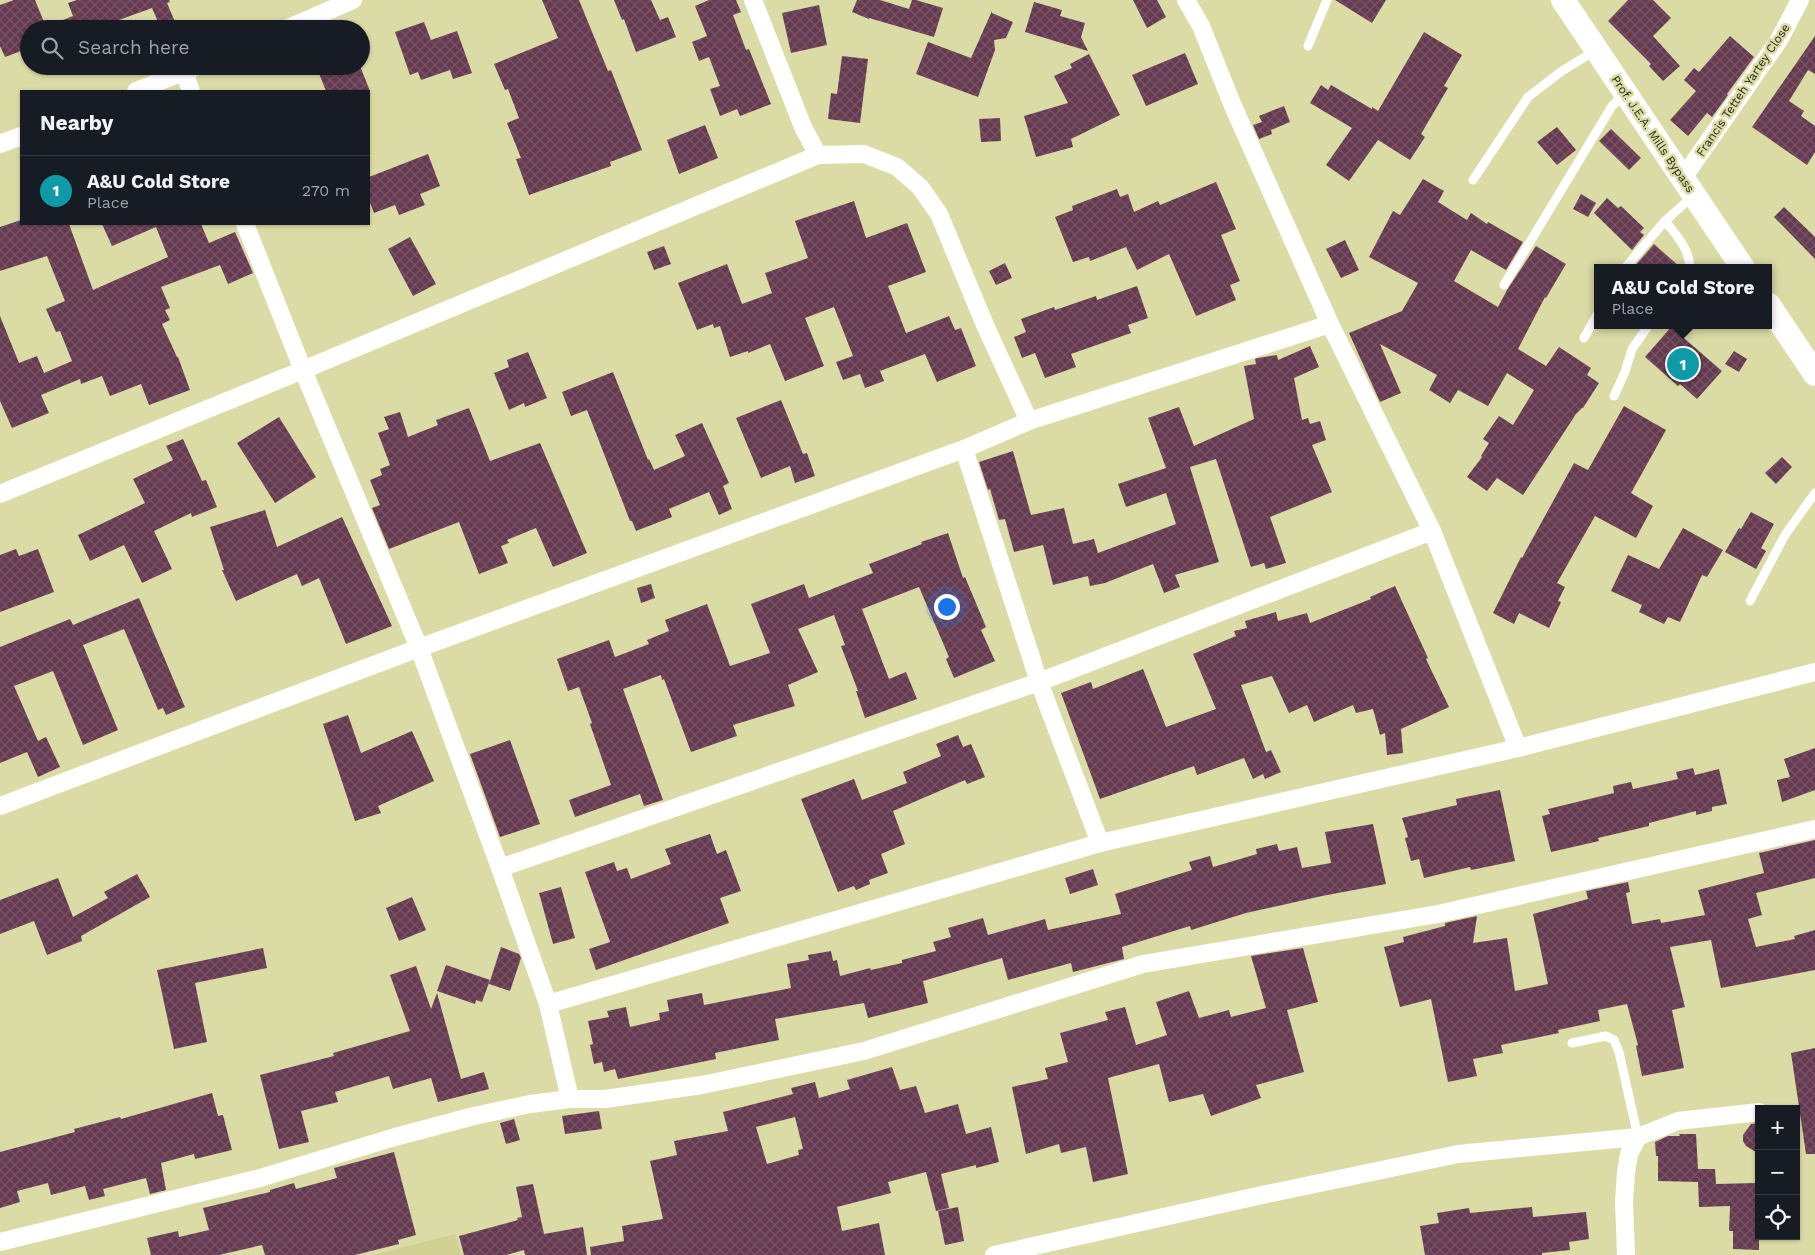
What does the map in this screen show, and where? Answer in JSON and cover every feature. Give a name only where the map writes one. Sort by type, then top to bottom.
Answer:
[{"type":"street","points":[[307,20],[354,0]]},
{"type":"street","points":[[753,0],[803,127],[818,155]]},
{"type":"street","points":[[1186,0],[1201,26],[1233,106],[1330,324],[1432,531],[1518,748]]},
{"type":"street","name":"Prof. J.E.A. Mills Bypass","points":[[1563,0],[1741,264]]},
{"type":"street","name":"Francis Tetteh Yartey Close","points":[[1689,186],[1779,40],[1800,0]]},
{"type":"street","points":[[138,90],[176,75]]},
{"type":"street","points":[[191,75],[192,90]]},
{"type":"street","points":[[0,144],[20,136]]},
{"type":"street","points":[[0,494],[818,155],[864,154],[897,167],[920,188],[940,214],[984,325],[1029,421]]},
{"type":"street","points":[[245,225],[303,370],[419,648],[548,1004],[570,1099]]},
{"type":"street","points":[[1772,310],[1815,374]]},
{"type":"street","points":[[0,806],[419,648],[964,449],[1029,421],[1330,324]]},
{"type":"street","points":[[964,449],[1039,682],[1100,843]]},
{"type":"street","points":[[500,868],[1039,682],[1432,531]]},
{"type":"street","points":[[548,1004],[1100,843],[1518,748],[1815,672]]},
{"type":"street","points":[[0,1242],[260,1178],[396,1137],[474,1116],[530,1104],[570,1099],[605,1099],[702,1086],[864,1051],[1143,964],[1438,914],[1815,829]]},
{"type":"street","points":[[994,1255],[1262,1195],[1458,1154],[1638,1137],[1678,1121],[1755,1112]]},
{"type":"street","points":[[1626,1255],[1624,1201],[1626,1173],[1629,1154],[1638,1137]]},
{"type":"lane","points":[[1308,46],[1327,0]]},
{"type":"lane","points":[[1473,180],[1528,97],[1562,71],[1597,49]]},
{"type":"lane","points":[[1504,286],[1612,106],[1625,92]]},
{"type":"lane","points":[[1628,264],[1665,221],[1689,186]]},
{"type":"lane","points":[[1665,221],[1684,245],[1690,264]]},
{"type":"lane","points":[[1584,338],[1594,320]]},
{"type":"lane","points":[[1614,396],[1632,349],[1646,329]]},
{"type":"lane","points":[[1750,601],[1786,535],[1815,494]]},
{"type":"lane","points":[[1572,1044],[1606,1036],[1614,1040],[1619,1052],[1638,1137]]},
{"type":"shaded area","points":[[455,1234],[461,1255],[373,1255]]},
{"type":"building","points":[[14,0],[35,0],[43,20],[20,20],[20,51],[5,57],[0,46],[0,5]]},
{"type":"building","points":[[77,0],[169,0],[170,2],[167,3],[174,20],[157,20],[152,8],[119,20],[63,20],[73,16],[68,3]]},
{"type":"building","points":[[542,0],[579,0],[608,71],[611,70],[642,150],[610,162],[611,166],[529,195],[516,159],[521,158],[507,123],[519,118],[508,89],[505,90],[494,64],[558,38]]},
{"type":"building","points":[[614,0],[651,0],[660,20],[668,17],[676,37],[636,52],[624,19],[622,20]]},
{"type":"building","points":[[709,0],[736,0],[741,12],[733,15],[746,50],[749,49],[771,104],[740,116],[737,109],[720,116],[710,89],[720,86],[709,57],[699,61],[692,42],[707,36],[695,6]]},
{"type":"building","points":[[857,0],[880,0],[909,9],[912,0],[916,0],[943,8],[934,37],[869,19],[852,12]]},
{"type":"building","points":[[1133,0],[1157,0],[1166,17],[1147,28]]},
{"type":"building","points":[[1335,0],[1386,0],[1372,23]]},
{"type":"building","points":[[1628,0],[1653,0],[1671,18],[1653,36],[1680,66],[1663,81],[1649,66],[1651,64],[1608,21]]},
{"type":"building","points":[[1034,2],[1062,10],[1060,16],[1085,23],[1081,37],[1088,51],[1025,32]]},
{"type":"building","points":[[819,5],[827,45],[791,53],[782,13]]},
{"type":"building","points":[[992,11],[992,13],[1013,22],[1006,38],[994,40],[995,50],[978,97],[916,74],[928,42],[971,58]]},
{"type":"building","points":[[424,22],[431,40],[457,31],[472,73],[453,79],[450,70],[421,80],[418,72],[410,75],[395,32]]},
{"type":"building","points":[[1424,32],[1462,55],[1444,86],[1448,88],[1421,134],[1425,137],[1410,160],[1378,140],[1349,181],[1326,165],[1352,128],[1310,103],[1321,85],[1328,90],[1331,85],[1378,111]]},
{"type":"building","points":[[1730,36],[1754,57],[1712,117],[1707,113],[1688,136],[1670,120],[1696,91],[1684,80],[1694,68],[1699,72]]},
{"type":"building","points":[[1815,36],[1815,74],[1808,70],[1789,101],[1804,111],[1801,116],[1815,126],[1815,152],[1807,165],[1752,127]]},
{"type":"building","points":[[1185,53],[1198,84],[1146,106],[1132,75]]},
{"type":"building","points":[[1089,54],[1120,115],[1071,139],[1073,147],[1036,157],[1024,116],[1068,103],[1054,76],[1072,68],[1070,64]]},
{"type":"building","points":[[842,56],[868,59],[860,123],[828,119],[831,93],[837,94]]},
{"type":"building","points":[[320,75],[364,75],[370,90],[326,90]]},
{"type":"building","points":[[1284,106],[1290,122],[1271,130],[1272,134],[1259,139],[1253,125],[1262,122],[1259,116]]},
{"type":"building","points":[[1000,118],[1001,141],[981,142],[979,119]]},
{"type":"building","points":[[705,125],[718,158],[679,174],[667,140]]},
{"type":"building","points":[[1557,127],[1576,150],[1557,165],[1537,142]]},
{"type":"building","points":[[1611,129],[1641,158],[1629,170],[1599,141]]},
{"type":"building","points":[[428,154],[440,186],[420,194],[425,205],[399,215],[395,205],[374,213],[370,203],[370,177]]},
{"type":"building","points":[[1423,179],[1444,191],[1438,202],[1467,220],[1471,213],[1487,224],[1488,222],[1523,242],[1506,270],[1471,250],[1454,281],[1498,307],[1536,246],[1566,264],[1545,297],[1518,349],[1546,366],[1559,347],[1591,368],[1587,375],[1599,383],[1583,408],[1576,414],[1523,495],[1497,478],[1487,491],[1467,477],[1482,457],[1489,443],[1483,439],[1499,416],[1513,425],[1534,390],[1507,373],[1488,406],[1458,390],[1450,403],[1429,390],[1437,375],[1380,344],[1401,393],[1380,402],[1349,333],[1402,311],[1418,283],[1369,257],[1393,211],[1400,215]]},
{"type":"building","points":[[1216,182],[1236,229],[1221,235],[1240,281],[1230,285],[1236,300],[1196,316],[1169,254],[1137,270],[1126,247],[1090,261],[1089,257],[1073,262],[1055,217],[1073,210],[1072,206],[1117,189],[1120,197],[1128,194],[1134,212],[1158,201],[1160,205]]},
{"type":"building","points":[[1581,194],[1596,203],[1588,217],[1573,209]]},
{"type":"building","points":[[1607,198],[1618,208],[1621,206],[1644,228],[1640,232],[1644,235],[1632,250],[1594,213]]},
{"type":"building","points":[[854,201],[866,238],[907,223],[926,272],[888,286],[906,333],[949,316],[955,330],[961,328],[976,366],[937,382],[925,354],[880,371],[884,381],[865,388],[860,374],[843,380],[836,362],[853,356],[834,307],[805,318],[824,366],[785,381],[770,344],[748,353],[748,351],[730,357],[720,326],[714,328],[713,324],[697,330],[678,283],[727,264],[742,304],[772,293],[765,273],[808,258],[795,221]]},
{"type":"building","points":[[1784,207],[1815,237],[1815,259],[1774,217]]},
{"type":"building","points":[[20,220],[20,225],[69,225],[93,290],[168,257],[156,227],[112,246],[102,225],[201,225],[209,243],[235,232],[253,273],[228,284],[220,265],[161,287],[170,308],[165,310],[170,320],[162,324],[178,357],[190,390],[149,405],[141,384],[110,396],[102,376],[81,384],[80,379],[41,395],[49,413],[12,428],[0,401],[0,316],[19,363],[37,356],[44,373],[72,361],[60,331],[56,332],[46,309],[65,301],[47,256],[0,271],[0,227]]},
{"type":"building","points":[[410,237],[436,284],[413,296],[388,249]]},
{"type":"building","points":[[1345,240],[1359,270],[1341,278],[1326,249]]},
{"type":"building","points":[[1654,244],[1676,264],[1636,264]]},
{"type":"building","points":[[664,246],[671,264],[654,270],[647,252]]},
{"type":"building","points":[[1005,263],[1012,278],[996,285],[989,271]]},
{"type":"building","points":[[1137,286],[1148,318],[1128,325],[1131,333],[1071,354],[1076,367],[1045,378],[1035,353],[1022,358],[1014,337],[1026,332],[1021,319],[1054,307],[1055,310],[1096,296],[1097,300]]},
{"type":"building","points":[[1669,329],[1673,329],[1722,371],[1697,399],[1680,384],[1678,386],[1645,357]]},
{"type":"building","points":[[1310,346],[1319,367],[1294,378],[1302,420],[1308,418],[1310,424],[1320,421],[1326,440],[1312,445],[1332,492],[1270,517],[1286,563],[1266,569],[1264,563],[1251,567],[1216,459],[1190,467],[1219,562],[1175,575],[1180,587],[1164,593],[1153,564],[1105,583],[1090,586],[1088,576],[1053,585],[1043,545],[1014,552],[1005,519],[999,520],[990,489],[988,490],[979,462],[1013,451],[1031,515],[1064,508],[1073,544],[1094,539],[1098,553],[1176,524],[1166,493],[1126,507],[1118,484],[1166,468],[1148,418],[1179,407],[1194,446],[1254,419],[1244,366],[1256,364],[1255,359],[1258,358],[1277,355],[1278,360]]},
{"type":"building","points":[[1734,351],[1747,359],[1739,372],[1725,364]]},
{"type":"building","points":[[528,352],[547,398],[525,407],[524,403],[509,410],[494,373],[509,367],[507,360]]},
{"type":"building","points":[[613,372],[648,460],[654,470],[685,456],[675,435],[702,423],[729,483],[723,486],[732,509],[719,515],[709,492],[669,509],[672,517],[636,531],[632,521],[630,521],[587,410],[571,416],[562,392]]},
{"type":"building","points":[[781,400],[803,454],[807,453],[815,476],[795,483],[790,466],[761,478],[736,418]]},
{"type":"building","points":[[1624,406],[1666,430],[1631,493],[1653,506],[1636,538],[1595,516],[1557,583],[1565,587],[1558,601],[1561,602],[1549,628],[1519,613],[1514,624],[1493,613],[1521,557],[1574,463],[1588,470]]},
{"type":"building","points":[[469,408],[490,461],[540,443],[587,553],[553,567],[536,528],[507,540],[509,543],[501,546],[508,563],[479,574],[459,522],[389,549],[372,508],[380,505],[370,480],[382,475],[380,469],[390,465],[378,433],[389,429],[384,417],[400,412],[408,437],[438,425],[436,420]]},
{"type":"building","points":[[279,417],[316,477],[275,503],[237,443]]},
{"type":"building","points":[[183,439],[202,481],[206,480],[217,507],[192,517],[191,513],[154,531],[172,569],[142,583],[124,545],[90,561],[78,535],[145,503],[133,479],[173,460],[166,446]]},
{"type":"building","points":[[1782,457],[1792,467],[1776,484],[1765,473]]},
{"type":"building","points":[[265,510],[277,547],[342,517],[392,626],[346,644],[319,578],[302,586],[297,574],[236,601],[222,570],[224,570],[210,527]]},
{"type":"building","points":[[1751,512],[1774,524],[1761,548],[1766,551],[1756,569],[1725,552]]},
{"type":"building","points":[[1683,528],[1723,550],[1707,577],[1702,575],[1680,622],[1668,617],[1664,624],[1639,612],[1642,605],[1611,591],[1628,555],[1659,569]]},
{"type":"building","points":[[948,533],[963,578],[965,577],[986,627],[981,630],[995,661],[954,678],[946,659],[949,657],[919,587],[862,609],[889,679],[906,672],[917,699],[865,718],[856,691],[858,691],[841,646],[845,645],[834,615],[798,629],[818,672],[788,685],[795,706],[733,725],[737,736],[691,752],[661,675],[623,689],[663,800],[644,806],[640,794],[575,817],[569,800],[611,785],[579,687],[568,691],[557,659],[609,640],[615,657],[649,644],[647,640],[669,631],[665,620],[707,604],[730,666],[770,653],[751,604],[804,584],[809,598],[873,573],[869,564]]},
{"type":"building","points":[[16,549],[19,556],[38,549],[54,592],[0,612],[0,555]]},
{"type":"building","points":[[651,584],[655,598],[641,603],[637,588]]},
{"type":"building","points":[[1395,586],[1449,707],[1401,729],[1403,753],[1387,755],[1385,733],[1380,735],[1373,709],[1356,713],[1353,705],[1314,722],[1307,705],[1289,713],[1272,676],[1241,685],[1266,752],[1271,750],[1281,772],[1265,779],[1263,774],[1253,779],[1244,758],[1197,775],[1194,766],[1100,799],[1061,693],[1091,682],[1093,689],[1143,669],[1166,727],[1216,709],[1193,654],[1236,636],[1234,631],[1247,628],[1245,621],[1276,612],[1278,621],[1307,613],[1310,623],[1371,599],[1370,597]]},
{"type":"building","points":[[139,598],[185,707],[166,715],[163,708],[158,710],[124,629],[83,645],[118,730],[83,745],[53,671],[14,686],[38,741],[46,737],[60,767],[38,777],[27,752],[0,763],[0,647],[70,619],[73,625]]},
{"type":"building","points":[[348,715],[361,753],[412,731],[434,781],[378,806],[381,813],[355,821],[323,724]]},
{"type":"building","points":[[958,735],[963,747],[971,744],[985,777],[967,784],[965,780],[893,811],[905,844],[881,854],[888,873],[869,880],[870,884],[856,890],[854,886],[838,892],[801,799],[854,779],[862,800],[907,783],[903,772],[941,756],[936,744]]},
{"type":"building","points":[[510,740],[540,824],[500,837],[470,754]]},
{"type":"building","points":[[1815,748],[1815,790],[1782,802],[1777,780],[1790,777],[1784,759]]},
{"type":"building","points":[[1693,768],[1695,775],[1719,769],[1727,804],[1712,807],[1712,811],[1696,815],[1696,811],[1649,823],[1649,826],[1598,838],[1599,841],[1551,852],[1542,816],[1550,814],[1548,809],[1614,793],[1613,786],[1631,782],[1633,789],[1678,779],[1676,772]]},
{"type":"building","points":[[1500,790],[1515,861],[1471,870],[1470,867],[1424,878],[1419,859],[1411,861],[1405,838],[1408,837],[1402,818],[1457,805],[1456,799]]},
{"type":"building","points":[[1373,824],[1386,884],[1246,913],[1191,930],[1190,926],[1122,947],[1124,959],[1073,972],[1071,963],[1008,980],[1002,958],[923,981],[928,1003],[868,1018],[864,1003],[775,1019],[779,1040],[715,1053],[716,1059],[618,1079],[615,1069],[604,1072],[602,1062],[594,1064],[590,1045],[593,1044],[588,1021],[609,1017],[607,1011],[626,1007],[630,1027],[660,1020],[659,1013],[669,1011],[667,1000],[702,993],[704,1005],[791,988],[787,964],[809,960],[808,955],[831,951],[833,961],[837,960],[840,976],[870,968],[871,970],[902,963],[902,960],[936,951],[933,942],[951,937],[948,928],[983,918],[988,935],[1045,919],[1048,930],[1121,914],[1115,894],[1192,870],[1189,862],[1210,856],[1213,867],[1257,854],[1256,849],[1277,844],[1279,851],[1297,847],[1302,868],[1331,863],[1325,832]]},
{"type":"building","points":[[710,834],[717,854],[726,850],[741,891],[720,898],[729,923],[596,970],[589,949],[610,942],[585,872],[614,862],[617,871],[627,868],[631,879],[671,864],[665,849]]},
{"type":"building","points":[[1815,840],[1815,878],[1756,893],[1762,915],[1748,919],[1756,947],[1795,939],[1794,936],[1815,930],[1815,970],[1721,988],[1711,940],[1670,947],[1685,1007],[1672,1010],[1684,1068],[1642,1076],[1636,1046],[1638,1045],[1627,1004],[1598,1010],[1600,1021],[1558,1030],[1559,1033],[1501,1045],[1503,1053],[1473,1059],[1477,1076],[1448,1082],[1431,999],[1400,1007],[1384,947],[1404,942],[1403,937],[1445,926],[1445,923],[1477,916],[1473,943],[1507,938],[1515,991],[1548,984],[1533,914],[1588,899],[1586,891],[1628,882],[1630,892],[1626,893],[1632,924],[1660,919],[1661,923],[1705,915],[1698,890],[1764,873],[1759,853]]},
{"type":"building","points":[[1093,869],[1098,885],[1070,894],[1065,878]]},
{"type":"building","points":[[137,874],[150,897],[81,936],[82,941],[47,955],[34,921],[0,934],[0,900],[58,878],[73,917],[108,898],[104,892]]},
{"type":"building","points":[[561,887],[575,938],[553,944],[539,893]]},
{"type":"building","points":[[412,897],[426,930],[399,941],[386,908]]},
{"type":"building","points":[[501,947],[519,954],[521,958],[510,991],[489,984]]},
{"type":"building","points":[[263,948],[267,968],[195,983],[207,1042],[174,1049],[157,970]]},
{"type":"building","points":[[1303,948],[1318,1002],[1287,1010],[1304,1072],[1256,1085],[1261,1098],[1211,1116],[1203,1094],[1169,1102],[1159,1064],[1108,1078],[1128,1174],[1093,1182],[1086,1147],[1061,1153],[1059,1144],[1026,1154],[1012,1087],[1048,1079],[1045,1068],[1068,1062],[1060,1033],[1108,1020],[1105,1012],[1125,1007],[1136,1045],[1167,1035],[1156,1002],[1189,991],[1199,1018],[1229,1010],[1231,1017],[1266,1008],[1251,956]]},
{"type":"building","points":[[446,965],[490,980],[482,1002],[476,1000],[475,1004],[437,991]]},
{"type":"building","points":[[416,966],[431,1009],[437,993],[461,1079],[484,1072],[489,1089],[438,1102],[431,1078],[393,1089],[389,1076],[335,1092],[338,1102],[301,1111],[309,1142],[279,1149],[260,1075],[334,1056],[333,1053],[410,1031],[390,975]]},
{"type":"building","points":[[1815,1048],[1815,1154],[1806,1154],[1791,1053]]},
{"type":"building","points":[[892,1067],[900,1090],[916,1086],[925,1113],[958,1104],[966,1134],[991,1127],[999,1162],[976,1168],[976,1165],[941,1174],[949,1208],[936,1211],[926,1172],[888,1182],[891,1193],[837,1207],[842,1231],[879,1223],[885,1255],[591,1255],[590,1247],[624,1241],[622,1226],[663,1219],[650,1161],[677,1155],[674,1141],[728,1131],[723,1112],[793,1094],[791,1088],[815,1082],[819,1098],[850,1089],[847,1080]],"holes":[[[795,1117],[803,1149],[798,1150],[799,1155],[767,1164],[756,1127]]]},
{"type":"building","points":[[212,1093],[218,1116],[223,1115],[232,1150],[195,1159],[194,1154],[161,1163],[166,1190],[150,1194],[146,1178],[103,1189],[105,1196],[89,1200],[85,1186],[51,1195],[48,1183],[17,1191],[20,1202],[0,1208],[0,1152],[75,1132],[74,1129],[120,1117],[121,1119]]},
{"type":"building","points":[[599,1111],[602,1129],[565,1134],[562,1116]]},
{"type":"building","points":[[514,1119],[520,1140],[506,1144],[500,1123]]},
{"type":"building","points":[[1751,1124],[1755,1124],[1755,1152],[1746,1146],[1743,1141],[1743,1135]]},
{"type":"building","points":[[1679,1134],[1696,1134],[1698,1169],[1715,1169],[1716,1184],[1755,1183],[1755,1240],[1759,1240],[1759,1250],[1733,1249],[1733,1231],[1729,1231],[1730,1206],[1699,1207],[1698,1182],[1658,1181],[1658,1156],[1656,1156],[1655,1142],[1668,1136],[1680,1136]]},
{"type":"building","points":[[394,1152],[416,1235],[398,1240],[399,1244],[355,1255],[265,1255],[262,1245],[219,1255],[151,1255],[147,1238],[178,1231],[179,1237],[209,1230],[203,1208],[270,1192],[270,1190],[294,1183],[296,1189],[337,1178],[334,1168]]},
{"type":"building","points":[[533,1184],[544,1234],[583,1227],[587,1255],[525,1255],[524,1250],[506,1255],[464,1255],[459,1236],[518,1220],[517,1218],[522,1217],[516,1187]]},
{"type":"building","points":[[958,1207],[964,1241],[945,1245],[938,1211]]},
{"type":"building","points":[[1532,1207],[1533,1217],[1586,1212],[1589,1239],[1569,1242],[1570,1250],[1542,1253],[1542,1255],[1425,1255],[1420,1226],[1439,1223],[1437,1213],[1469,1208],[1470,1213]]},
{"type":"place","name":"A&U Cold Store","points":[[1683,364]]}]
